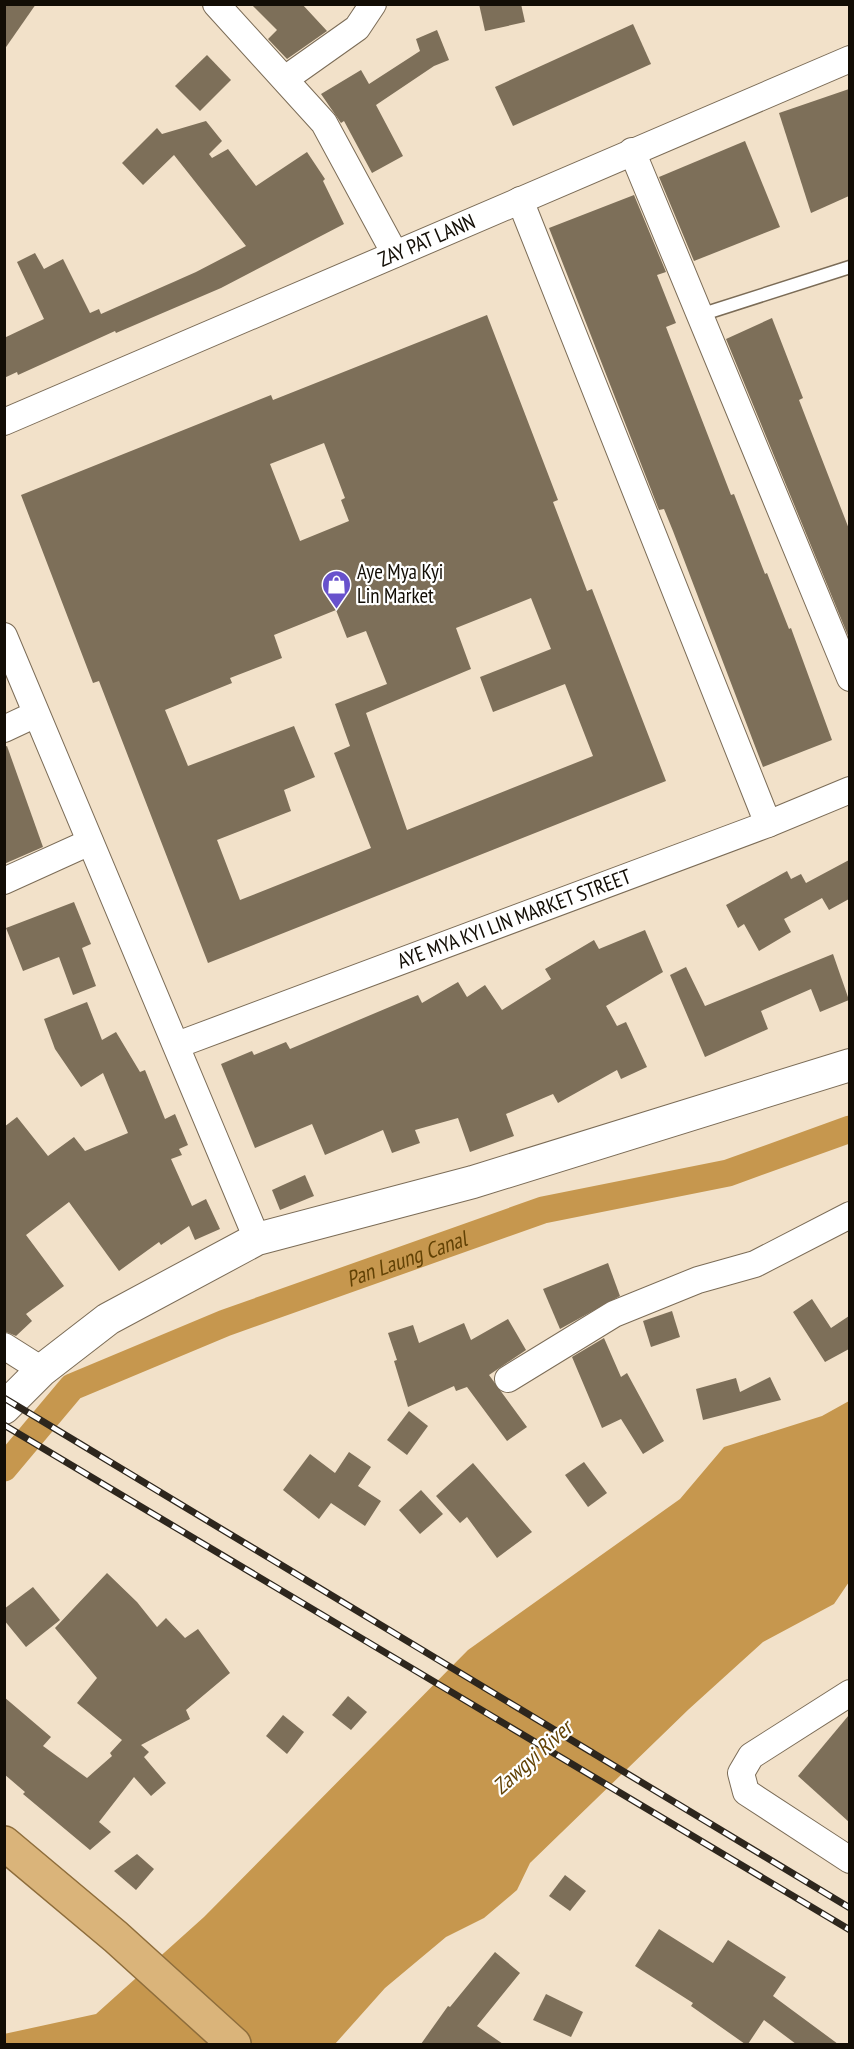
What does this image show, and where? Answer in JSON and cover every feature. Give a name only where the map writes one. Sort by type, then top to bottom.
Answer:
[{"type":"highway","points":[[4,1843],[116,1937],[234,2044]]},
{"type":"street","points":[[216,4],[324,123],[395,254]]},
{"type":"street","points":[[285,79],[357,28],[373,4]]},
{"type":"street","name":"ZAY PAT LANN","points":[[4,422],[849,58]]},
{"type":"street","points":[[632,151],[849,678]]},
{"type":"street","points":[[520,201],[768,824]]},
{"type":"street","points":[[4,636],[257,1239]]},
{"type":"street","points":[[4,729],[36,714]]},
{"type":"street","name":"AYE MYA KYI LIN MARKET STREET","points":[[177,1046],[768,824],[849,790]]},
{"type":"street","points":[[4,881],[90,842]]},
{"type":"street","points":[[4,1408],[42,1370],[108,1319],[257,1239],[473,1182],[849,1065]]},
{"type":"street","points":[[508,1379],[614,1314],[698,1280],[755,1264],[849,1215]]},
{"type":"street","points":[[4,1346],[42,1370]]},
{"type":"street","points":[[849,1693],[751,1756],[741,1773],[746,1792],[849,1860]]},
{"type":"lane","points":[[700,315],[849,267]]},
{"type":"water","name":"Zawgyi River","points":[[849,1401],[849,1582],[834,1604],[763,1642],[689,1709],[530,1863],[517,1890],[484,1918],[446,1937],[385,1988],[335,2044],[5,2044],[4,2034],[96,2014],[204,1917],[468,1650],[680,1499],[724,1447],[822,1416]]},
{"type":"building","points":[[4,4],[36,4],[4,50]]},
{"type":"building","points":[[251,4],[302,4],[327,31],[287,59],[268,39],[277,30]]},
{"type":"building","points":[[479,4],[521,4],[525,22],[485,31]]},
{"type":"building","points":[[633,24],[651,64],[513,126],[495,87]]},
{"type":"building","points":[[437,30],[449,60],[434,66],[376,105],[403,156],[372,173],[344,121],[341,123],[321,94],[361,70],[369,84],[420,51],[416,39]]},
{"type":"building","points":[[207,55],[231,80],[200,111],[175,86]]},
{"type":"building","points":[[849,89],[849,196],[811,213],[779,113]]},
{"type":"building","points":[[206,121],[222,141],[209,154],[212,158],[228,149],[256,186],[307,152],[325,179],[323,181],[344,224],[221,288],[116,333],[115,331],[18,375],[17,372],[4,378],[4,338],[44,319],[17,262],[35,253],[44,269],[63,259],[90,313],[99,309],[101,314],[196,272],[246,246],[174,155],[143,185],[122,163],[157,128],[162,134]]},
{"type":"building","points":[[745,141],[780,227],[694,261],[659,177]]},
{"type":"building","points":[[634,195],[666,272],[657,275],[676,323],[666,327],[731,495],[734,494],[765,574],[767,573],[789,629],[791,628],[832,740],[763,767],[673,531],[664,509],[659,510],[549,228]]},
{"type":"building","name":"Aye Mya Kyi Lin Market","points":[[487,315],[558,500],[553,502],[587,591],[592,589],[666,781],[208,963],[99,681],[93,683],[21,495],[271,395],[273,400]],"holes":[[[324,443],[345,498],[341,500],[349,521],[300,541],[270,464]],[[531,598],[551,649],[480,677],[493,712],[565,684],[593,756],[407,830],[366,713],[471,669],[456,628]],[[336,610],[347,638],[366,631],[387,684],[335,704],[350,746],[334,753],[371,848],[240,900],[217,840],[291,811],[284,790],[315,777],[294,726],[188,766],[165,710],[232,683],[230,678],[282,658],[274,635]]]},
{"type":"building","points":[[772,318],[803,398],[799,400],[849,529],[849,638],[726,339]]},
{"type":"building","points":[[7,746],[43,847],[4,864],[4,747]]},
{"type":"building","points":[[849,860],[849,899],[829,910],[822,898],[784,919],[791,932],[759,951],[744,924],[738,928],[726,905],[787,871],[791,879],[801,874],[806,883]]},
{"type":"building","points":[[74,902],[91,944],[82,948],[96,986],[73,995],[59,957],[23,971],[6,928]]},
{"type":"building","points":[[645,930],[663,972],[606,1006],[617,1026],[626,1022],[647,1067],[621,1079],[617,1070],[558,1103],[553,1094],[506,1114],[514,1136],[470,1152],[458,1118],[415,1130],[420,1143],[392,1153],[383,1130],[325,1155],[312,1124],[255,1148],[221,1064],[252,1051],[254,1055],[286,1042],[290,1049],[418,995],[422,1003],[458,982],[467,997],[485,985],[502,1010],[551,979],[545,969],[594,940],[599,949]]},
{"type":"building","points":[[833,954],[849,1000],[820,1012],[811,989],[761,1011],[768,1029],[705,1057],[670,975],[686,967],[705,1006]]},
{"type":"building","points":[[87,1002],[102,1040],[116,1032],[140,1072],[145,1070],[165,1119],[175,1114],[188,1145],[179,1149],[182,1155],[171,1159],[192,1206],[206,1199],[220,1229],[195,1240],[189,1226],[161,1245],[159,1242],[119,1271],[69,1202],[26,1235],[64,1286],[26,1314],[32,1321],[16,1336],[4,1331],[4,1127],[17,1117],[48,1156],[74,1137],[85,1151],[128,1133],[103,1073],[81,1087],[55,1049],[44,1019]]},
{"type":"building","points":[[305,1175],[314,1196],[280,1210],[272,1190]]},
{"type":"building","points":[[608,1263],[620,1296],[560,1329],[543,1289]]},
{"type":"building","points":[[812,1299],[831,1328],[849,1316],[849,1349],[825,1362],[793,1312]]},
{"type":"building","points":[[672,1311],[680,1337],[651,1347],[643,1321]]},
{"type":"building","points":[[508,1319],[526,1350],[489,1375],[527,1427],[507,1441],[467,1387],[456,1391],[454,1386],[408,1407],[388,1333],[413,1325],[419,1343],[464,1323],[471,1340]]},
{"type":"building","points":[[604,1338],[621,1377],[627,1373],[664,1441],[643,1454],[621,1419],[602,1428],[572,1357]]},
{"type":"building","points":[[770,1377],[781,1400],[703,1420],[696,1389],[736,1378],[740,1392]]},
{"type":"building","points":[[409,1411],[428,1426],[407,1455],[387,1440]]},
{"type":"building","points":[[349,1452],[371,1467],[358,1486],[381,1501],[365,1526],[331,1503],[319,1519],[283,1490],[310,1454],[335,1473]]},
{"type":"building","points":[[584,1462],[607,1493],[588,1507],[565,1475]]},
{"type":"building","points":[[473,1463],[532,1532],[497,1558],[467,1517],[460,1523],[436,1496]]},
{"type":"building","points":[[421,1490],[443,1514],[420,1534],[399,1510]]},
{"type":"building","points":[[107,1573],[137,1602],[157,1627],[166,1618],[185,1638],[198,1629],[230,1673],[186,1710],[190,1719],[141,1745],[149,1752],[144,1757],[166,1783],[151,1796],[134,1777],[99,1822],[111,1832],[90,1850],[23,1794],[25,1792],[4,1774],[4,1697],[51,1737],[43,1746],[87,1778],[112,1756],[110,1753],[122,1740],[77,1703],[97,1678],[55,1628]]},
{"type":"building","points":[[33,1587],[60,1620],[26,1647],[4,1620],[4,1609]]},
{"type":"building","points":[[348,1696],[367,1712],[351,1730],[332,1715]]},
{"type":"building","points":[[283,1715],[304,1732],[287,1754],[266,1736]]},
{"type":"building","points":[[849,1715],[849,1822],[798,1776]]},
{"type":"building","points":[[137,1854],[154,1869],[136,1890],[114,1871]]},
{"type":"building","points":[[565,1875],[586,1891],[570,1911],[549,1896]]},
{"type":"building","points":[[659,1929],[713,1963],[728,1940],[786,1977],[773,1996],[838,2044],[796,2044],[764,2020],[748,2044],[745,2044],[691,2006],[693,2003],[635,1966]]},
{"type":"building","points":[[495,1952],[520,1973],[477,2026],[503,2044],[421,2044],[448,2006],[450,2007]]},
{"type":"building","points":[[546,1994],[583,2012],[571,2037],[533,2020]]},
{"type":"waterway","name":"Pan Laung Canal","points":[[4,1468],[72,1387],[225,1323],[543,1210],[728,1173],[850,1129]]},
{"type":"railway","points":[[4,1398],[850,1908]]},
{"type":"railway","points":[[4,1425],[850,1930]]},
{"type":"place","name":"Aye Mya Kyi Lin Market","points":[[336,610]]}]
